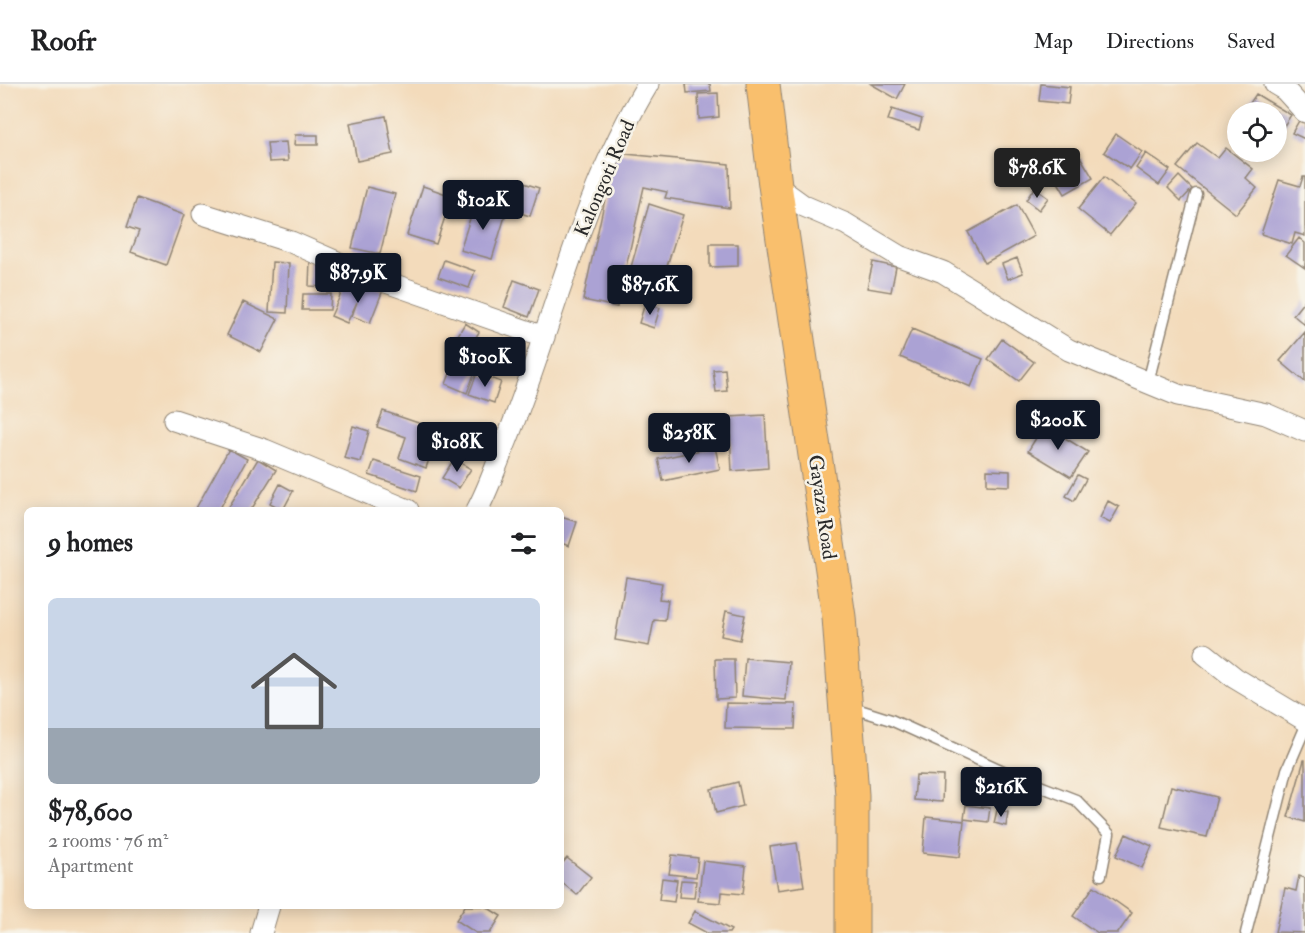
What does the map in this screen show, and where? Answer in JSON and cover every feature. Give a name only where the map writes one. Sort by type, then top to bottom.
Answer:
[{"type":"main road","name":"Gayaza Road","points":[[763,84],[775,185],[839,617],[852,795],[852,933]]},
{"type":"street","name":"Kalongoti Road","points":[[478,507],[516,417],[594,191],[634,105],[648,84]]},
{"type":"street","points":[[1275,84],[1285,90],[1305,112]]},
{"type":"street","points":[[775,185],[804,206],[846,224],[899,256],[943,272],[1069,350],[1178,395],[1266,414],[1305,431]]},
{"type":"street","points":[[202,214],[291,242],[369,276],[544,337]]},
{"type":"street","points":[[174,420],[265,450],[401,507]]},
{"type":"street","points":[[1205,654],[1235,678],[1305,720]]},
{"type":"street","points":[[261,933],[268,909]]},
{"type":"lane","points":[[1148,382],[1196,194]]},
{"type":"lane","points":[[845,705],[891,720],[1014,776],[1076,800],[1109,834],[1101,875]]},
{"type":"lane","points":[[1246,933],[1287,770],[1305,728]]},
{"type":"building","points":[[686,84],[710,84],[711,91],[687,93]]},
{"type":"building","points":[[871,84],[905,84],[897,99]]},
{"type":"building","points":[[1041,84],[1070,87],[1068,104],[1039,101]]},
{"type":"building","points":[[718,93],[719,117],[699,119],[698,94]]},
{"type":"building","points":[[1256,94],[1269,102],[1251,102]]},
{"type":"building","points":[[892,109],[922,119],[919,130],[888,120]]},
{"type":"building","points":[[386,116],[393,154],[357,161],[350,123]]},
{"type":"building","points":[[1300,119],[1305,122],[1305,139],[1292,133]]},
{"type":"building","points":[[1116,134],[1142,152],[1130,169],[1104,152]]},
{"type":"building","points":[[295,135],[318,135],[318,145],[294,145]]},
{"type":"building","points":[[286,142],[288,161],[269,162],[267,143]]},
{"type":"building","points":[[1197,143],[1218,158],[1226,148],[1227,162],[1244,162],[1253,169],[1246,178],[1257,188],[1236,214],[1177,167]]},
{"type":"building","points":[[615,153],[729,164],[730,208],[665,198],[667,192],[644,187],[617,307],[583,300]]},
{"type":"building","points":[[1146,153],[1170,170],[1159,185],[1136,168]]},
{"type":"building","points":[[1081,158],[1093,178],[1065,194],[1053,174]]},
{"type":"building","points":[[1179,176],[1192,189],[1181,201],[1168,188]]},
{"type":"building","points":[[1104,177],[1136,203],[1110,235],[1078,209]]},
{"type":"building","points":[[1305,177],[1305,236],[1295,233],[1292,244],[1261,234],[1279,180],[1300,186]]},
{"type":"building","points":[[509,178],[539,188],[530,216],[500,207]]},
{"type":"building","points":[[423,186],[452,196],[436,244],[407,235]]},
{"type":"building","points":[[367,187],[395,194],[380,254],[352,248]]},
{"type":"building","points":[[1034,188],[1048,198],[1039,210],[1026,200]]},
{"type":"building","points":[[137,198],[184,215],[166,265],[131,252],[139,231],[127,227]]},
{"type":"building","points":[[475,203],[506,213],[492,259],[460,250]]},
{"type":"building","points":[[649,204],[683,215],[657,298],[625,288]]},
{"type":"building","points":[[1017,205],[1034,236],[985,263],[968,232]]},
{"type":"building","points":[[1299,238],[1305,243],[1305,268],[1286,255]]},
{"type":"building","points":[[710,244],[738,244],[738,266],[710,267]]},
{"type":"building","points":[[1017,258],[1023,273],[1008,279],[1002,264]]},
{"type":"building","points":[[310,260],[325,261],[325,287],[309,286]]},
{"type":"building","points":[[444,260],[475,271],[469,288],[438,277]]},
{"type":"building","points":[[272,262],[289,263],[287,313],[269,312]]},
{"type":"building","points":[[873,262],[896,267],[891,292],[867,288]]},
{"type":"building","points":[[514,280],[539,289],[529,317],[504,307]]},
{"type":"building","points":[[365,283],[383,290],[370,323],[352,316],[357,302],[347,323],[331,316],[344,287],[361,294]]},
{"type":"building","points":[[303,294],[331,294],[330,310],[302,310]]},
{"type":"building","points":[[1305,300],[1305,325],[1293,315]]},
{"type":"building","points":[[243,302],[278,319],[261,352],[227,335]]},
{"type":"building","points":[[645,303],[660,308],[654,328],[639,323]]},
{"type":"building","points":[[465,323],[479,332],[468,351],[454,342]]},
{"type":"building","points":[[912,329],[983,359],[971,387],[900,357]]},
{"type":"building","points":[[1305,332],[1305,382],[1280,361]]},
{"type":"building","points":[[1002,339],[1034,362],[1019,381],[988,359]]},
{"type":"building","points":[[454,363],[475,372],[467,393],[446,384]]},
{"type":"building","points":[[725,369],[727,391],[716,392],[713,370]]},
{"type":"building","points":[[477,373],[501,382],[494,403],[469,394]]},
{"type":"building","points":[[383,411],[439,430],[426,468],[399,458],[406,437],[377,427]]},
{"type":"building","points":[[765,415],[768,468],[732,471],[729,417]]},
{"type":"building","points":[[1044,425],[1088,452],[1071,477],[1028,451]]},
{"type":"building","points":[[353,426],[369,431],[361,462],[344,458]]},
{"type":"building","points":[[715,447],[720,469],[663,481],[658,459]]},
{"type":"building","points":[[229,449],[247,459],[221,507],[197,507]]},
{"type":"building","points":[[258,459],[276,470],[253,507],[229,507]]},
{"type":"building","points":[[454,459],[471,469],[459,488],[442,478]]},
{"type":"building","points":[[374,461],[421,476],[417,491],[369,475]]},
{"type":"building","points":[[987,470],[1010,471],[1010,486],[987,485]]},
{"type":"building","points":[[1078,475],[1086,479],[1074,501],[1066,496]]},
{"type":"building","points":[[280,484],[293,491],[285,507],[277,507],[270,503]]},
{"type":"building","points":[[1108,501],[1119,507],[1110,523],[1100,518]]},
{"type":"building","points":[[564,518],[577,522],[569,546],[564,544]]},
{"type":"building","points":[[626,577],[662,583],[659,599],[668,600],[665,621],[654,620],[649,646],[615,640]]},
{"type":"building","points":[[726,611],[745,615],[740,640],[721,636]]},
{"type":"building","points":[[745,658],[789,662],[786,700],[742,696]]},
{"type":"building","points":[[715,659],[734,659],[735,698],[716,699]]},
{"type":"building","points":[[726,703],[796,704],[795,729],[725,728]]},
{"type":"building","points":[[1305,760],[1305,822],[1288,817]]},
{"type":"building","points":[[916,775],[943,776],[942,802],[914,800]]},
{"type":"building","points":[[738,782],[743,806],[716,813],[711,789]]},
{"type":"building","points":[[1171,786],[1217,797],[1207,837],[1161,827]]},
{"type":"building","points":[[966,805],[990,808],[988,822],[964,819]]},
{"type":"building","points":[[997,810],[1008,812],[1006,826],[994,823]]},
{"type":"building","points":[[926,817],[964,821],[960,857],[923,853]]},
{"type":"building","points":[[1126,834],[1152,846],[1142,868],[1116,856]]},
{"type":"building","points":[[797,843],[804,886],[777,890],[770,847]]},
{"type":"building","points":[[672,855],[698,858],[696,877],[669,874]]},
{"type":"building","points":[[567,858],[591,877],[577,895],[564,884],[564,862]]},
{"type":"building","points":[[703,861],[746,866],[743,894],[722,892],[721,903],[698,901]]},
{"type":"building","points":[[1299,876],[1305,878],[1305,933],[1275,932],[1285,888],[1296,891]]},
{"type":"building","points":[[662,878],[677,880],[674,902],[659,900]]},
{"type":"building","points":[[681,880],[696,881],[694,898],[679,897]]},
{"type":"building","points":[[1094,886],[1132,913],[1118,933],[1098,933],[1073,916]]},
{"type":"building","points":[[463,909],[490,909],[501,916],[490,933],[476,933],[456,920]]},
{"type":"building","points":[[695,911],[731,930],[729,933],[707,933],[688,923]]}]
